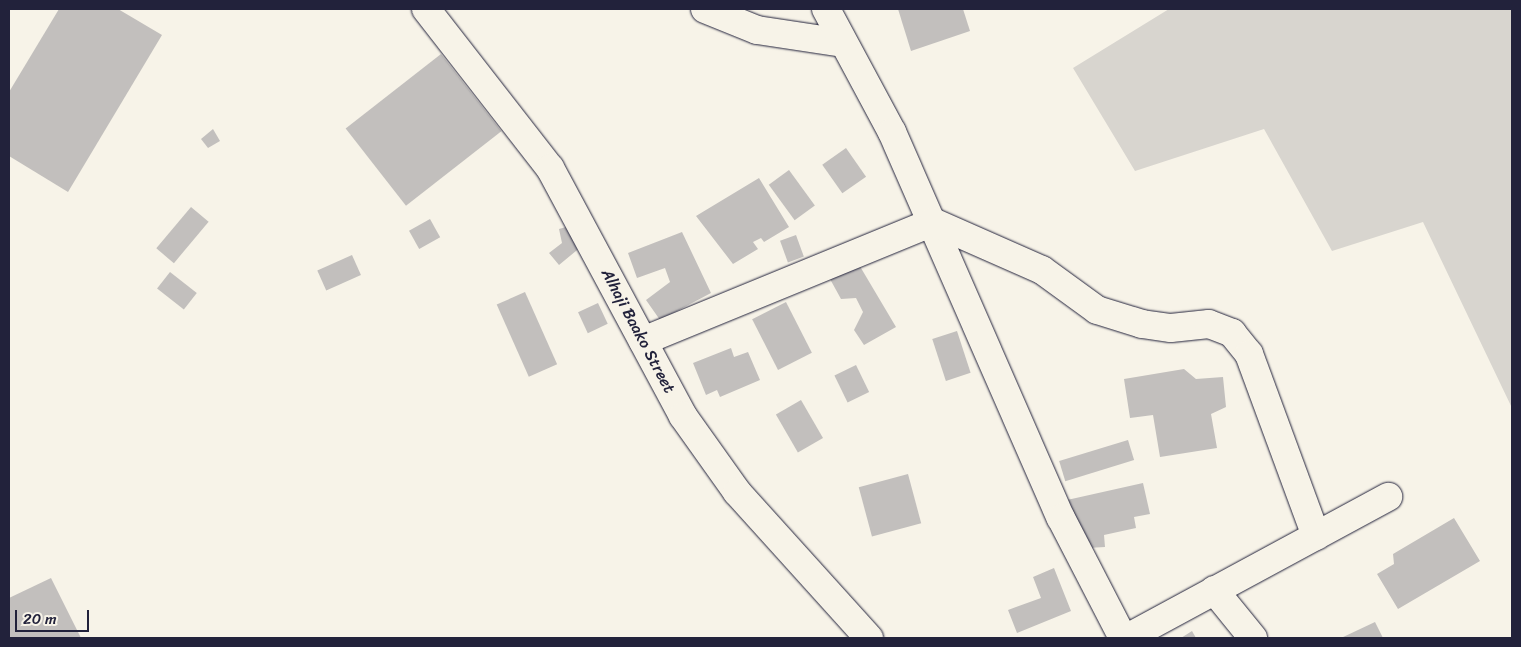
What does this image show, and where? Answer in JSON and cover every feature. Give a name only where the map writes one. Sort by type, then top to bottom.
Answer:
[{"type":"street","name":"Alhaji Baako Street","points":[[426,9],[550,168],[683,416],[737,492],[869,638]]},
{"type":"street","points":[[705,9],[757,30],[843,43]]},
{"type":"street","points":[[826,9],[892,132],[1061,518],[1123,638]]},
{"type":"street","points":[[643,341],[933,222],[1042,270],[1098,310],[1142,324],[1171,328],[1208,324],[1232,333],[1249,354],[1316,536]]},
{"type":"street","points":[[1127,638],[1388,497]]},
{"type":"street","points":[[1214,590],[1253,638]]},
{"type":"shaded area","points":[[1169,9],[1512,9],[1512,408],[1423,222],[1332,251],[1264,129],[1135,171],[1073,68]]},
{"type":"building","points":[[59,9],[118,9],[162,35],[68,192],[9,156],[9,92]]},
{"type":"building","points":[[898,9],[963,9],[970,31],[911,51]]},
{"type":"building","points":[[441,54],[501,131],[406,206],[346,128]]},
{"type":"building","points":[[213,129],[220,141],[208,148],[201,139]]},
{"type":"building","points":[[846,148],[866,177],[842,193],[822,165]]},
{"type":"building","points":[[789,170],[815,206],[795,220],[769,185]]},
{"type":"building","points":[[759,178],[789,227],[764,242],[761,238],[753,242],[758,249],[733,264],[696,216]]},
{"type":"building","points":[[191,207],[209,222],[174,263],[156,248]]},
{"type":"building","points":[[430,219],[440,237],[419,249],[409,231]]},
{"type":"building","points":[[566,227],[582,246],[559,265],[549,253],[562,243],[559,229]]},
{"type":"building","points":[[682,232],[711,293],[660,320],[646,300],[670,282],[665,268],[637,278],[628,253]]},
{"type":"building","points":[[796,235],[804,257],[788,262],[780,241]]},
{"type":"building","points":[[352,255],[361,275],[326,291],[317,270]]},
{"type":"building","points":[[858,263],[896,327],[864,345],[854,330],[863,312],[856,298],[841,299],[830,279]]},
{"type":"building","points":[[170,272],[197,293],[184,309],[157,289]]},
{"type":"building","points":[[525,292],[557,364],[529,377],[497,305]]},
{"type":"building","points":[[786,302],[812,353],[778,370],[752,319]]},
{"type":"building","points":[[598,303],[608,324],[588,333],[578,312]]},
{"type":"building","points":[[957,331],[971,373],[946,381],[932,339]]},
{"type":"building","points":[[731,348],[734,357],[748,352],[760,380],[720,397],[717,390],[706,395],[693,363]]},
{"type":"building","points":[[856,365],[869,392],[848,402],[834,376]]},
{"type":"building","points":[[1184,369],[1196,379],[1223,377],[1226,407],[1211,414],[1217,448],[1160,457],[1153,415],[1130,418],[1124,379]]},
{"type":"building","points":[[801,400],[823,438],[798,453],[776,414]]},
{"type":"building","points":[[1128,440],[1134,460],[1065,481],[1059,461]]},
{"type":"building","points":[[908,474],[921,523],[872,536],[859,487]]},
{"type":"building","points":[[1143,483],[1150,514],[1134,517],[1136,528],[1104,535],[1105,547],[1087,548],[1067,500]]},
{"type":"building","points":[[1454,518],[1480,561],[1398,609],[1377,574],[1394,564],[1393,554]]},
{"type":"building","points":[[1054,568],[1071,611],[1017,633],[1008,610],[1041,598],[1033,577]]},
{"type":"building","points":[[51,578],[81,638],[9,638],[9,598]]},
{"type":"building","points":[[1375,622],[1383,638],[1341,638]]},
{"type":"building","points":[[1192,631],[1196,638],[1181,638]]}]
